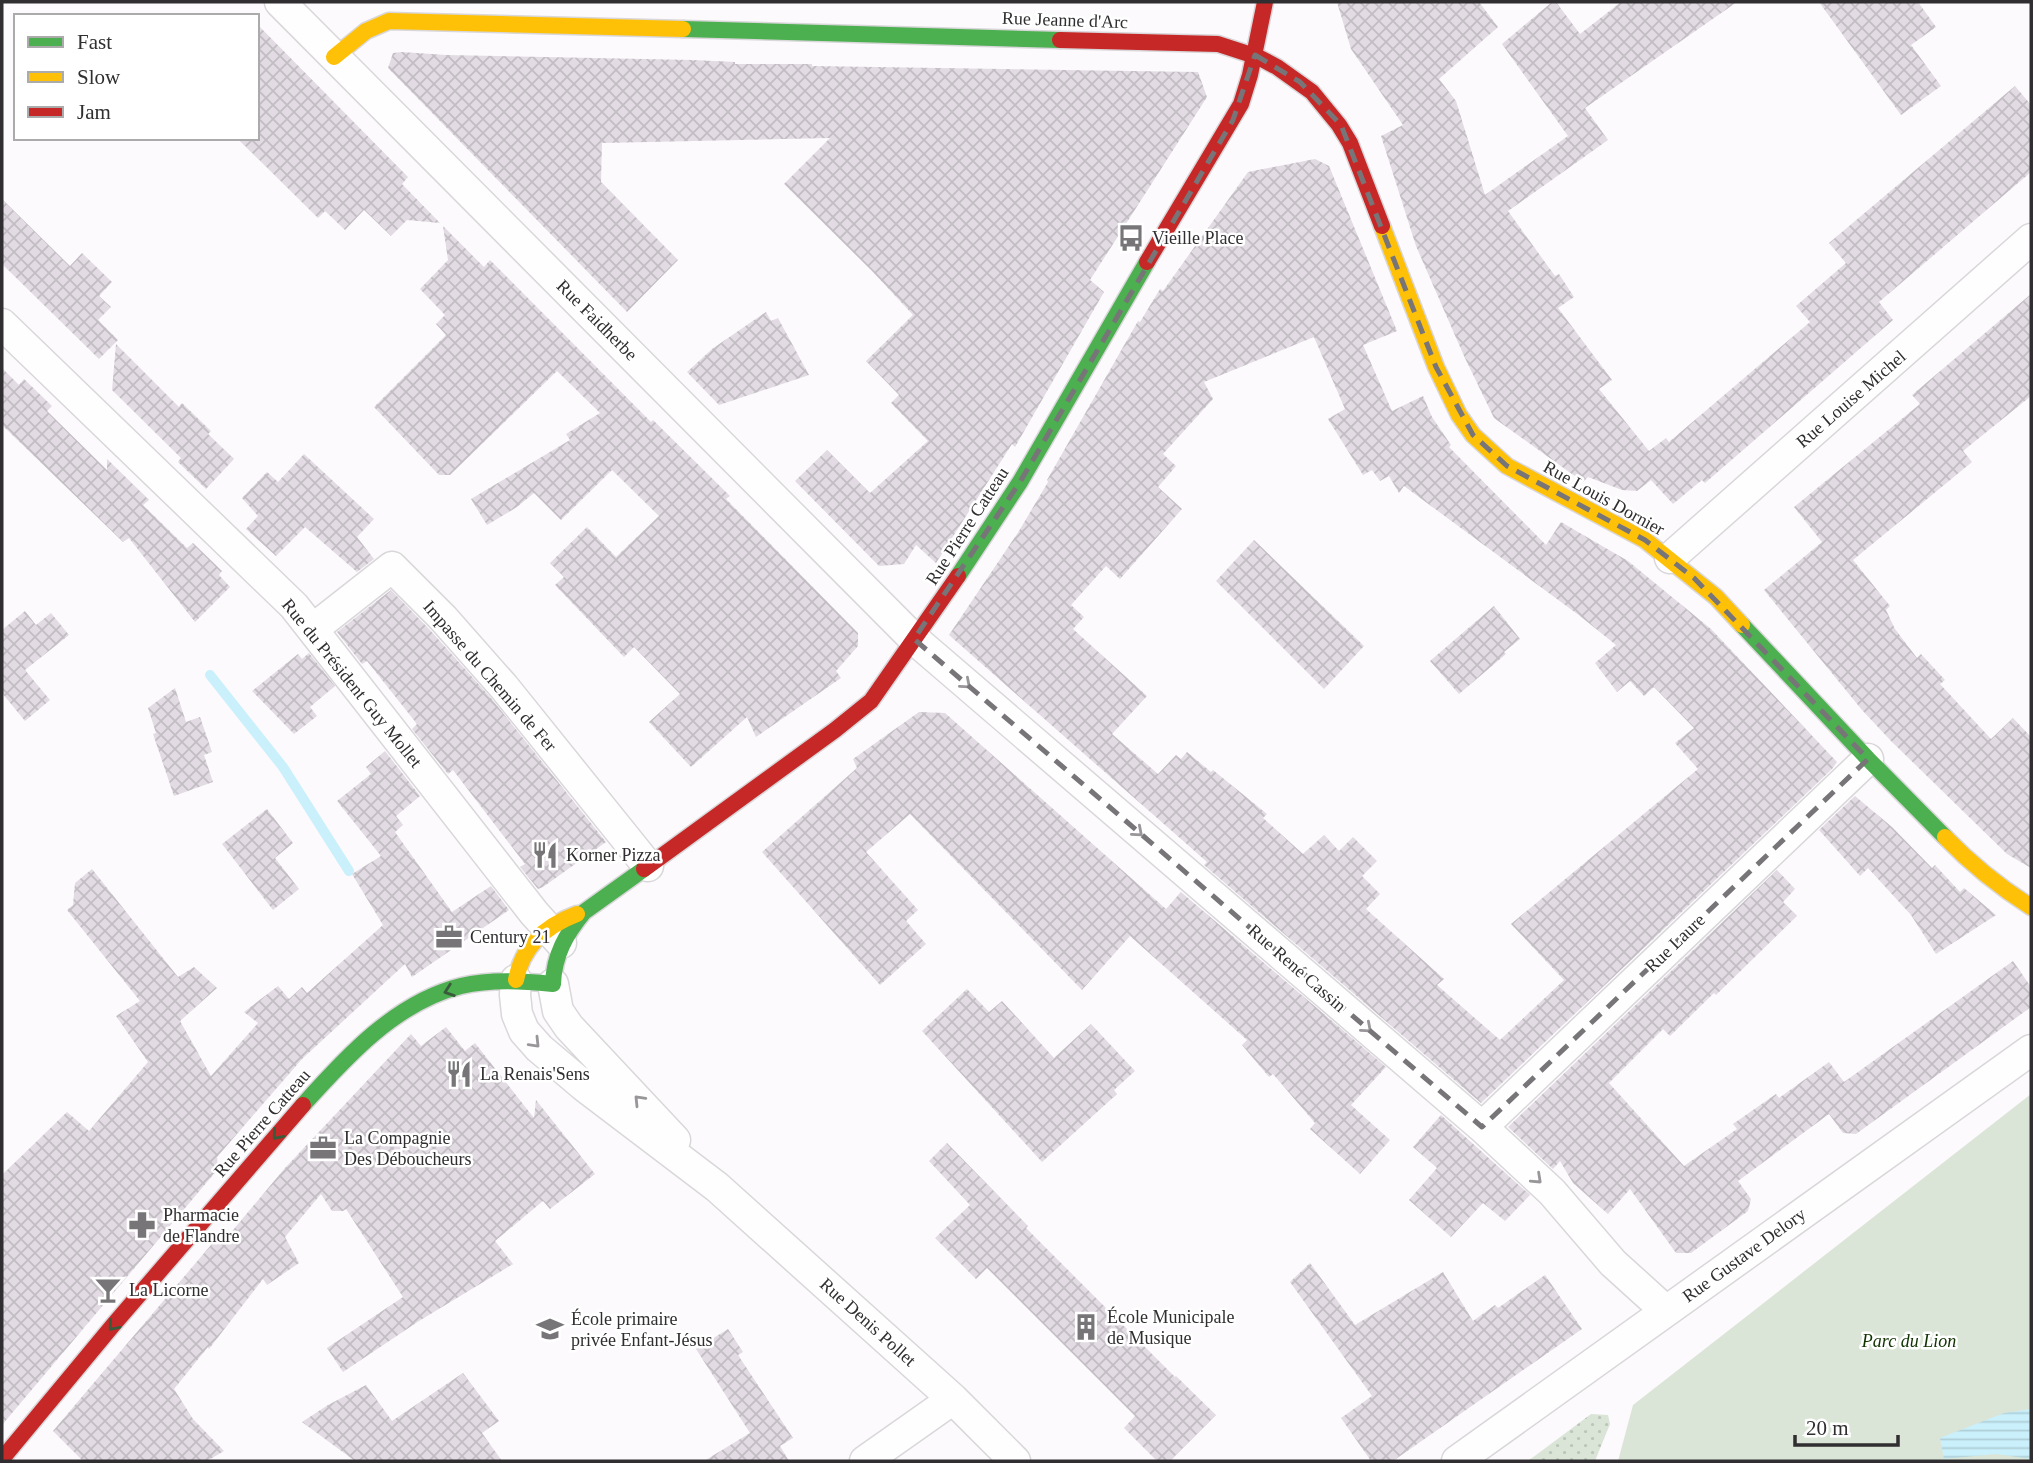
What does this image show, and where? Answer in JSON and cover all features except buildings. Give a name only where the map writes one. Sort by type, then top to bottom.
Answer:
[{"type":"street","name":"Rue Faidherbe","points":[[280,2],[915,639]]},
{"type":"street","points":[[1255,55],[1265,2]]},
{"type":"street","name":"Rue Jeanne d'Arc","points":[[334,57],[363,32],[388,21],[1218,44],[1255,55]]},
{"type":"street","name":"Rue Louis Dornier","points":[[1255,55],[1289,74],[1318,98],[1341,125],[1436,367],[1459,415],[1473,435],[1507,466],[1645,540],[1670,558],[1716,597],[1972,865],[2031,907]]},
{"type":"street","name":"Rue Pierre Catteau","points":[[516,980],[524,954],[535,938],[554,936],[567,917],[584,912],[871,701],[1020,482],[1151,255],[1233,120],[1246,90],[1255,55]]},
{"type":"street","name":"Rue Louise Michel","points":[[1670,558],[2031,239]]},
{"type":"street","name":"Rue du Président Guy Mollet","points":[[2,324],[294,606],[554,936]]},
{"type":"street","name":"Impasse du Chemin de Fer","points":[[313,629],[392,567],[443,618],[504,687],[648,866]]},
{"type":"street","name":"Rue René Cassin","points":[[915,639],[1482,1127],[1552,1192],[1613,1263],[1666,1311]]},
{"type":"street","name":"Rue Laure","points":[[1482,1127],[1868,759]]},
{"type":"street","points":[[553,984],[554,936]]},
{"type":"street","name":"Rue Pierre Catteau","points":[[2,1459],[223,1196],[343,1061],[383,1027],[447,990],[471,984],[516,980],[553,984]]},
{"type":"street","name":"Rue Denis Pollet","points":[[516,980],[517,1014],[524,1031],[539,1048],[717,1187],[953,1399],[1015,1461]]},
{"type":"street","name":"Rue Denis Pollet","points":[[553,984],[558,1011],[569,1027],[642,1102],[717,1187]]},
{"type":"street","name":"Rue Gustave Delory","points":[[1457,1461],[2031,1051]]},
{"type":"street","points":[[865,1461],[953,1399]]},
{"type":"highlighted area","points":[[1255,55],[1300,82],[1341,125],[1436,367],[1473,435],[1507,466],[1645,540],[1694,578],[1868,759],[1482,1127],[914,639],[1020,482],[1233,120]]},
{"type":"green space","name":"Parc du Lion","points":[[2031,1094],[2031,1461],[1618,1461],[1633,1405]]},
{"type":"green space","points":[[1591,1414],[1608,1415],[1610,1424],[1595,1461],[1528,1461]]},
{"type":"water","points":[[2031,1409],[2031,1459],[1996,1454],[1944,1459],[1940,1438],[2004,1413]]},
{"type":"waterway","points":[[210,675],[283,767],[349,871]]},
{"type":"traffic: fast","points":[[683,29],[1060,40]]},
{"type":"traffic: fast","points":[[958,576],[1020,482],[1147,262]]},
{"type":"traffic: fast","points":[[1742,625],[1945,837]]},
{"type":"traffic: fast","points":[[303,1105],[337,1068],[374,1034],[394,1018],[437,994],[461,986],[495,981],[553,984],[562,945],[584,912],[644,869]]},
{"type":"traffic: slow","points":[[334,57],[366,31],[389,21],[683,29]]},
{"type":"traffic: slow","points":[[1382,226],[1436,367],[1459,415],[1473,435],[1507,466],[1645,540],[1716,597],[1742,625]]},
{"type":"traffic: slow","points":[[1945,837],[1986,875],[2031,907]]},
{"type":"traffic: slow","points":[[516,980],[524,957],[537,939],[545,931],[577,914]]},
{"type":"traffic: jam","points":[[1147,262],[1241,104],[1250,75],[1265,2]]},
{"type":"traffic: jam","points":[[1060,40],[1218,44],[1258,57],[1277,67],[1312,92],[1339,125],[1350,143],[1382,226]]},
{"type":"traffic: jam","points":[[644,869],[871,701],[958,576]]},
{"type":"traffic: jam","points":[[2,1459],[114,1324],[303,1105]]},
{"type":"place","name":"Vieille Place","points":[[1131,238]]},
{"type":"place","name":"Korner Pizza","points":[[545,855]]},
{"type":"place","name":"Century 21","points":[[449,937]]},
{"type":"place","name":"La Renais'Sens","points":[[459,1074]]},
{"type":"place","name":"La Compagnie Des Déboucheurs","points":[[323,1148]]},
{"type":"place","name":"Pharmacie de Flandre","points":[[142,1225]]},
{"type":"place","name":"La Licorne","points":[[108,1290]]},
{"type":"place","name":"École Municipale de Musique","points":[[1086,1327]]},
{"type":"place","name":"École primaire privée Enfant-Jésus","points":[[550,1329]]}]
